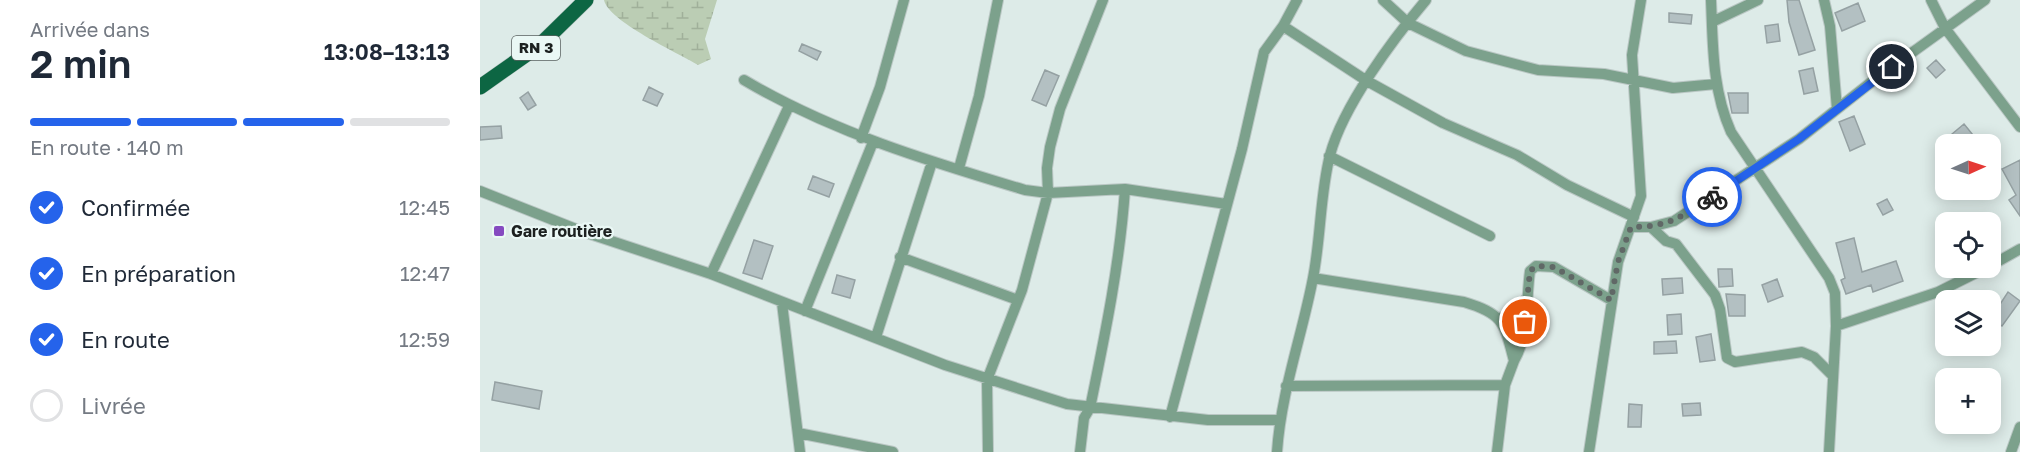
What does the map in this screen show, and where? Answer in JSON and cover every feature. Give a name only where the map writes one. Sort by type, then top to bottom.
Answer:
[{"type":"main road","name":"RN 3","points":[[480,87],[541,44],[586,0]]},
{"type":"street","points":[[861,138],[880,87],[904,0]]},
{"type":"street","points":[[959,168],[979,96],[998,0]]},
{"type":"street","points":[[988,452],[987,380],[1018,300],[1048,193],[1047,168],[1058,119],[1103,0]]},
{"type":"street","points":[[1170,417],[1242,148],[1264,52],[1283,26],[1297,0]]},
{"type":"street","points":[[1383,0],[1408,23],[1466,51],[1538,70],[1633,79],[1653,86],[1673,88],[1716,84]]},
{"type":"street","points":[[1277,452],[1279,420],[1286,386],[1313,278],[1329,156],[1337,132],[1367,81],[1426,0]]},
{"type":"street","points":[[1589,452],[1618,262],[1641,196],[1633,79],[1635,25],[1641,0]]},
{"type":"street","points":[[1711,0],[1716,84],[1720,105],[1731,132],[1829,278],[1835,293],[1836,326],[1829,452]]},
{"type":"street","points":[[1712,21],[1758,0]]},
{"type":"street","points":[[1824,0],[1830,26],[1837,109]]},
{"type":"street","points":[[1931,0],[1946,28],[2020,127]]},
{"type":"street","points":[[1651,227],[1674,221],[1799,139],[1985,0]]},
{"type":"street","points":[[1283,26],[1367,81],[1443,123],[1517,154],[1632,222],[1651,227],[1666,241],[1676,244],[1715,295],[1720,309],[1727,358],[1735,362],[1802,352],[1814,357],[1832,375]]},
{"type":"street","points":[[744,80],[789,106],[861,138],[1024,190],[1048,193],[1125,189],[1226,204]]},
{"type":"street","points":[[711,274],[789,106]]},
{"type":"street","points":[[804,311],[873,142]]},
{"type":"street","points":[[1329,156],[1490,236]]},
{"type":"street","points":[[876,337],[932,162]]},
{"type":"street","points":[[1080,452],[1084,418],[1090,408],[1121,246],[1125,189]]},
{"type":"street","points":[[480,191],[581,231],[711,274],[987,380],[1067,404],[1170,417],[1279,420]]},
{"type":"street","points":[[2001,259],[2020,249]]},
{"type":"street","points":[[900,257],[1018,300]]},
{"type":"street","points":[[1497,452],[1505,385],[1520,352],[1530,271],[1536,266],[1554,267],[1611,300]]},
{"type":"street","points":[[1313,278],[1464,302],[1488,309],[1499,318],[1514,361]]},
{"type":"street","points":[[1836,326],[1938,292],[1965,278]]},
{"type":"street","points":[[1499,318],[1514,314],[1526,299]]},
{"type":"street","points":[[782,303],[800,452]]},
{"type":"street","points":[[1286,386],[1505,385]]},
{"type":"street","points":[[2011,452],[2020,427]]},
{"type":"street","points":[[798,433],[893,452]]},
{"type":"green space","points":[[604,0],[717,0],[705,39],[711,59],[698,65],[661,45],[630,27],[608,8]]},
{"type":"building","points":[[1787,0],[1799,0],[1815,50],[1799,55],[1789,22]]},
{"type":"building","points":[[1858,3],[1865,21],[1842,31],[1835,13]]},
{"type":"building","points":[[1669,13],[1692,15],[1691,24],[1669,22]]},
{"type":"building","points":[[1778,24],[1780,41],[1767,43],[1765,26]]},
{"type":"building","points":[[802,44],[821,52],[817,60],[799,51]]},
{"type":"building","points":[[1936,60],[1945,70],[1936,78],[1927,68]]},
{"type":"building","points":[[1813,68],[1818,91],[1804,94],[1799,71]]},
{"type":"building","points":[[1045,70],[1059,76],[1046,106],[1032,100]]},
{"type":"building","points":[[649,87],[663,94],[657,106],[643,100]]},
{"type":"building","points":[[528,92],[536,105],[528,110],[520,98]]},
{"type":"building","points":[[1728,93],[1748,93],[1748,113],[1732,113]]},
{"type":"building","points":[[1854,116],[1865,144],[1850,151],[1839,122]]},
{"type":"building","points":[[1964,124],[1972,134],[1952,134]]},
{"type":"building","points":[[501,126],[502,138],[480,140],[480,127]]},
{"type":"building","points":[[2020,160],[2020,216],[2009,200],[2016,195],[2002,169]]},
{"type":"building","points":[[813,176],[834,184],[829,197],[808,189]]},
{"type":"building","points":[[1887,199],[1893,210],[1883,215],[1877,204]]},
{"type":"building","points":[[1854,238],[1862,272],[1896,261],[1903,281],[1873,292],[1871,285],[1846,294],[1841,280],[1845,278],[1836,243]]},
{"type":"building","points":[[754,240],[773,246],[762,279],[743,273]]},
{"type":"building","points":[[1718,269],[1732,269],[1733,286],[1719,287]]},
{"type":"building","points":[[837,275],[855,280],[850,298],[832,293]]},
{"type":"building","points":[[1682,278],[1683,293],[1663,295],[1662,279]]},
{"type":"building","points":[[1777,279],[1783,296],[1768,302],[1762,285]]},
{"type":"building","points":[[2008,292],[2020,301],[2002,326],[2001,325],[2001,303]]},
{"type":"building","points":[[1726,294],[1745,295],[1745,316],[1729,316]]},
{"type":"building","points":[[1681,314],[1682,334],[1668,335],[1667,315]]},
{"type":"building","points":[[1711,334],[1715,360],[1700,362],[1696,337]]},
{"type":"building","points":[[1676,341],[1677,353],[1654,354],[1654,342]]},
{"type":"building","points":[[495,382],[542,391],[539,409],[492,400]]},
{"type":"building","points":[[1700,403],[1701,415],[1683,416],[1682,404]]},
{"type":"building","points":[[1629,404],[1642,405],[1641,427],[1628,427]]},
{"type":"way so far","points":[[1525,322],[1530,271],[1536,266],[1554,267],[1611,300],[1618,262],[1631,227],[1651,227],[1674,221],[1712,197]]},
{"type":"place","name":"Gare routière","points":[[499,231]]},
{"type":"route","points":[[1712,197],[1799,139],[1892,67]]}]
